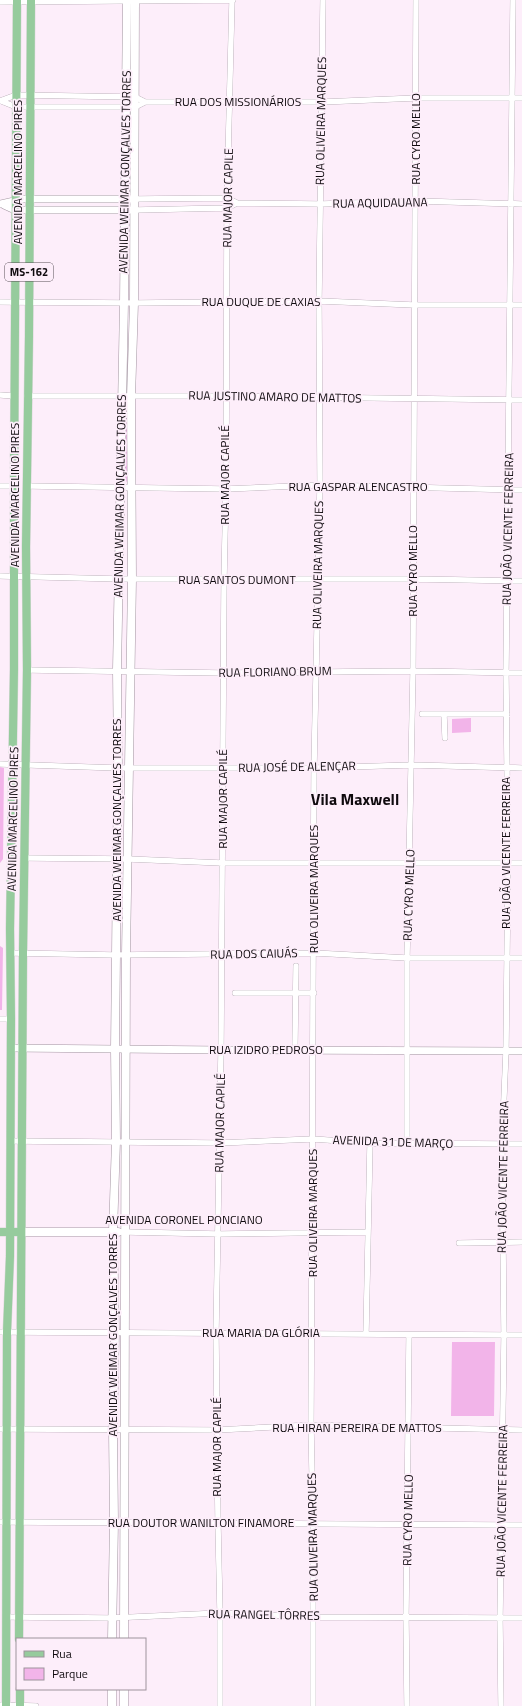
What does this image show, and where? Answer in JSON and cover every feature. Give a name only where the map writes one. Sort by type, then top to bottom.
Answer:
[{"type":"main road","name":"AVENIDA MARCELINO PIRES","points":[[4,1706],[7,1617],[4,1522],[4,1332],[10,1256],[11,857],[14,669],[14,396],[17,1]]},
{"type":"main road","name":"AVENIDA MARCELINO PIRES","points":[[19,1638],[31,1]]},
{"type":"main road","name":"AVENIDA WEIMAR GONÇALVES TORRES","points":[[124,1638],[125,1232],[115,1049],[126,1]]},
{"type":"main road","name":"AVENIDA WEIMAR GONÇALVES TORRES","points":[[112,1638],[115,1332],[113,1232],[121,1141],[126,1049],[126,954],[132,579],[131,397],[135,210],[135,1]]},
{"type":"main road","points":[[14,396],[28,396]]},
{"type":"main road","points":[[14,486],[27,486]]},
{"type":"main road","points":[[11,857],[24,858]]},
{"type":"main road","name":"AVENIDA CORONEL PONCIANO","points":[[0,1232],[125,1232]]},
{"type":"main road","points":[[20,1690],[20,1706]]},
{"type":"main road","points":[[112,1690],[112,1706]]},
{"type":"main road","points":[[124,1690],[124,1706]]},
{"type":"street","points":[[0,2],[232,0]]},
{"type":"street","name":"RUA MAJOR CAPILE","points":[[225,396],[227,198],[232,0]]},
{"type":"street","name":"RUA OLIVEIRA MARQUES","points":[[314,1706],[311,1425],[315,863],[314,768],[320,486],[319,301],[323,0]]},
{"type":"street","name":"RUA CYRO MELLO","points":[[407,1143],[407,958],[413,671],[413,399],[416,201],[416,0]]},
{"type":"street","name":"RUA JOÃO VICENTE FERREIRA","points":[[501,1706],[500,1619],[504,1335],[502,1144],[506,1051],[508,863],[506,673],[513,0]]},
{"type":"street","name":"RUA DOS MISSIONÁRIOS","points":[[1,101],[16,95],[135,97],[145,102],[322,102],[416,98],[522,98]]},
{"type":"street","name":"RUA DOS MISSIONÁRIOS","points":[[1,101],[16,107],[135,107],[145,102]]},
{"type":"street","name":"RUA AQUIDAUANA","points":[[2,204],[15,200],[30,199],[227,198],[237,203],[320,204],[416,201],[522,204]]},
{"type":"street","points":[[77,199],[77,210]]},
{"type":"street","name":"RUA AQUIDAUANA","points":[[2,204],[15,210],[135,210],[227,208],[237,203]]},
{"type":"street","name":"RUA DUQUE DE CAXIAS","points":[[0,302],[134,303],[319,301],[414,305],[522,305]]},
{"type":"street","points":[[0,395],[14,396]]},
{"type":"street","name":"RUA JUSTINO AMARO DE MATTOS","points":[[28,396],[225,396],[522,400]]},
{"type":"street","name":"RUA MAJOR CAPILÉ","points":[[220,1706],[216,1333],[219,1234],[221,1050],[220,955],[226,488],[225,396]]},
{"type":"street","points":[[0,486],[14,486]]},
{"type":"street","name":"RUA GASPAR ALENCASTRO","points":[[27,486],[132,488],[320,486],[522,490]]},
{"type":"street","name":"RUA SANTOS DUMONT","points":[[0,576],[224,580],[413,579],[522,581]]},
{"type":"street","name":"RUA FLORIANO BRUM","points":[[27,670],[118,670],[224,673],[413,671],[522,674]]},
{"type":"street","points":[[422,714],[507,714]]},
{"type":"street","points":[[444,714],[445,738]]},
{"type":"street","name":"RUA JOSÉ DE ALENÇAR","points":[[0,764],[118,768],[314,768],[412,765],[506,769],[522,768]]},
{"type":"street","points":[[24,858],[128,859],[222,863],[522,863]]},
{"type":"street","name":"RUA DOS CAIUÁS","points":[[11,953],[116,955],[314,953],[407,958],[522,958]]},
{"type":"street","points":[[295,1044],[296,966]]},
{"type":"street","points":[[235,993],[314,993]]},
{"type":"street","points":[[0,1019],[11,1019]]},
{"type":"street","name":"RUA IZIDRO PEDROSO","points":[[11,1048],[314,1051],[522,1051]]},
{"type":"street","name":"AVENIDA 31 DE MARÇO","points":[[10,1141],[219,1143],[313,1139],[370,1143],[522,1144]]},
{"type":"street","points":[[366,1334],[370,1143]]},
{"type":"street","name":"AVENIDA CORONEL PONCIANO","points":[[125,1232],[219,1234],[313,1231],[367,1232]]},
{"type":"street","points":[[459,1243],[522,1242]]},
{"type":"street","name":"RUA MARIA DA GLÓRIA","points":[[4,1332],[522,1335]]},
{"type":"street","name":"RUA CYRO MELLO","points":[[407,1706],[406,1617],[409,1335]]},
{"type":"street","name":"RUA HIRAN PEREIRA DE MATTOS","points":[[4,1429],[216,1430],[311,1425],[522,1430]]},
{"type":"street","name":"RUA DOUTOR WANILTON FINAMORE","points":[[4,1522],[522,1525]]},
{"type":"street","name":"RUA RANGEL TÔRRES","points":[[7,1617],[111,1618],[220,1613],[314,1617],[522,1618]]},
{"type":"street","points":[[4,1706],[36,1706]]},
{"type":"green space","points":[[126,401],[128,402],[128,480],[126,482],[124,480]]},
{"type":"green space","points":[[471,718],[471,732],[452,733],[452,719]]},
{"type":"green space","points":[[0,767],[4,768],[3,859],[0,863]]},
{"type":"green space","points":[[0,946],[3,948],[2,1010],[0,1010]]},
{"type":"green space","points":[[452,1342],[495,1342],[494,1416],[451,1416]]},
{"type":"district","name":"Vila Maxwell","points":[[355,799]]}]
